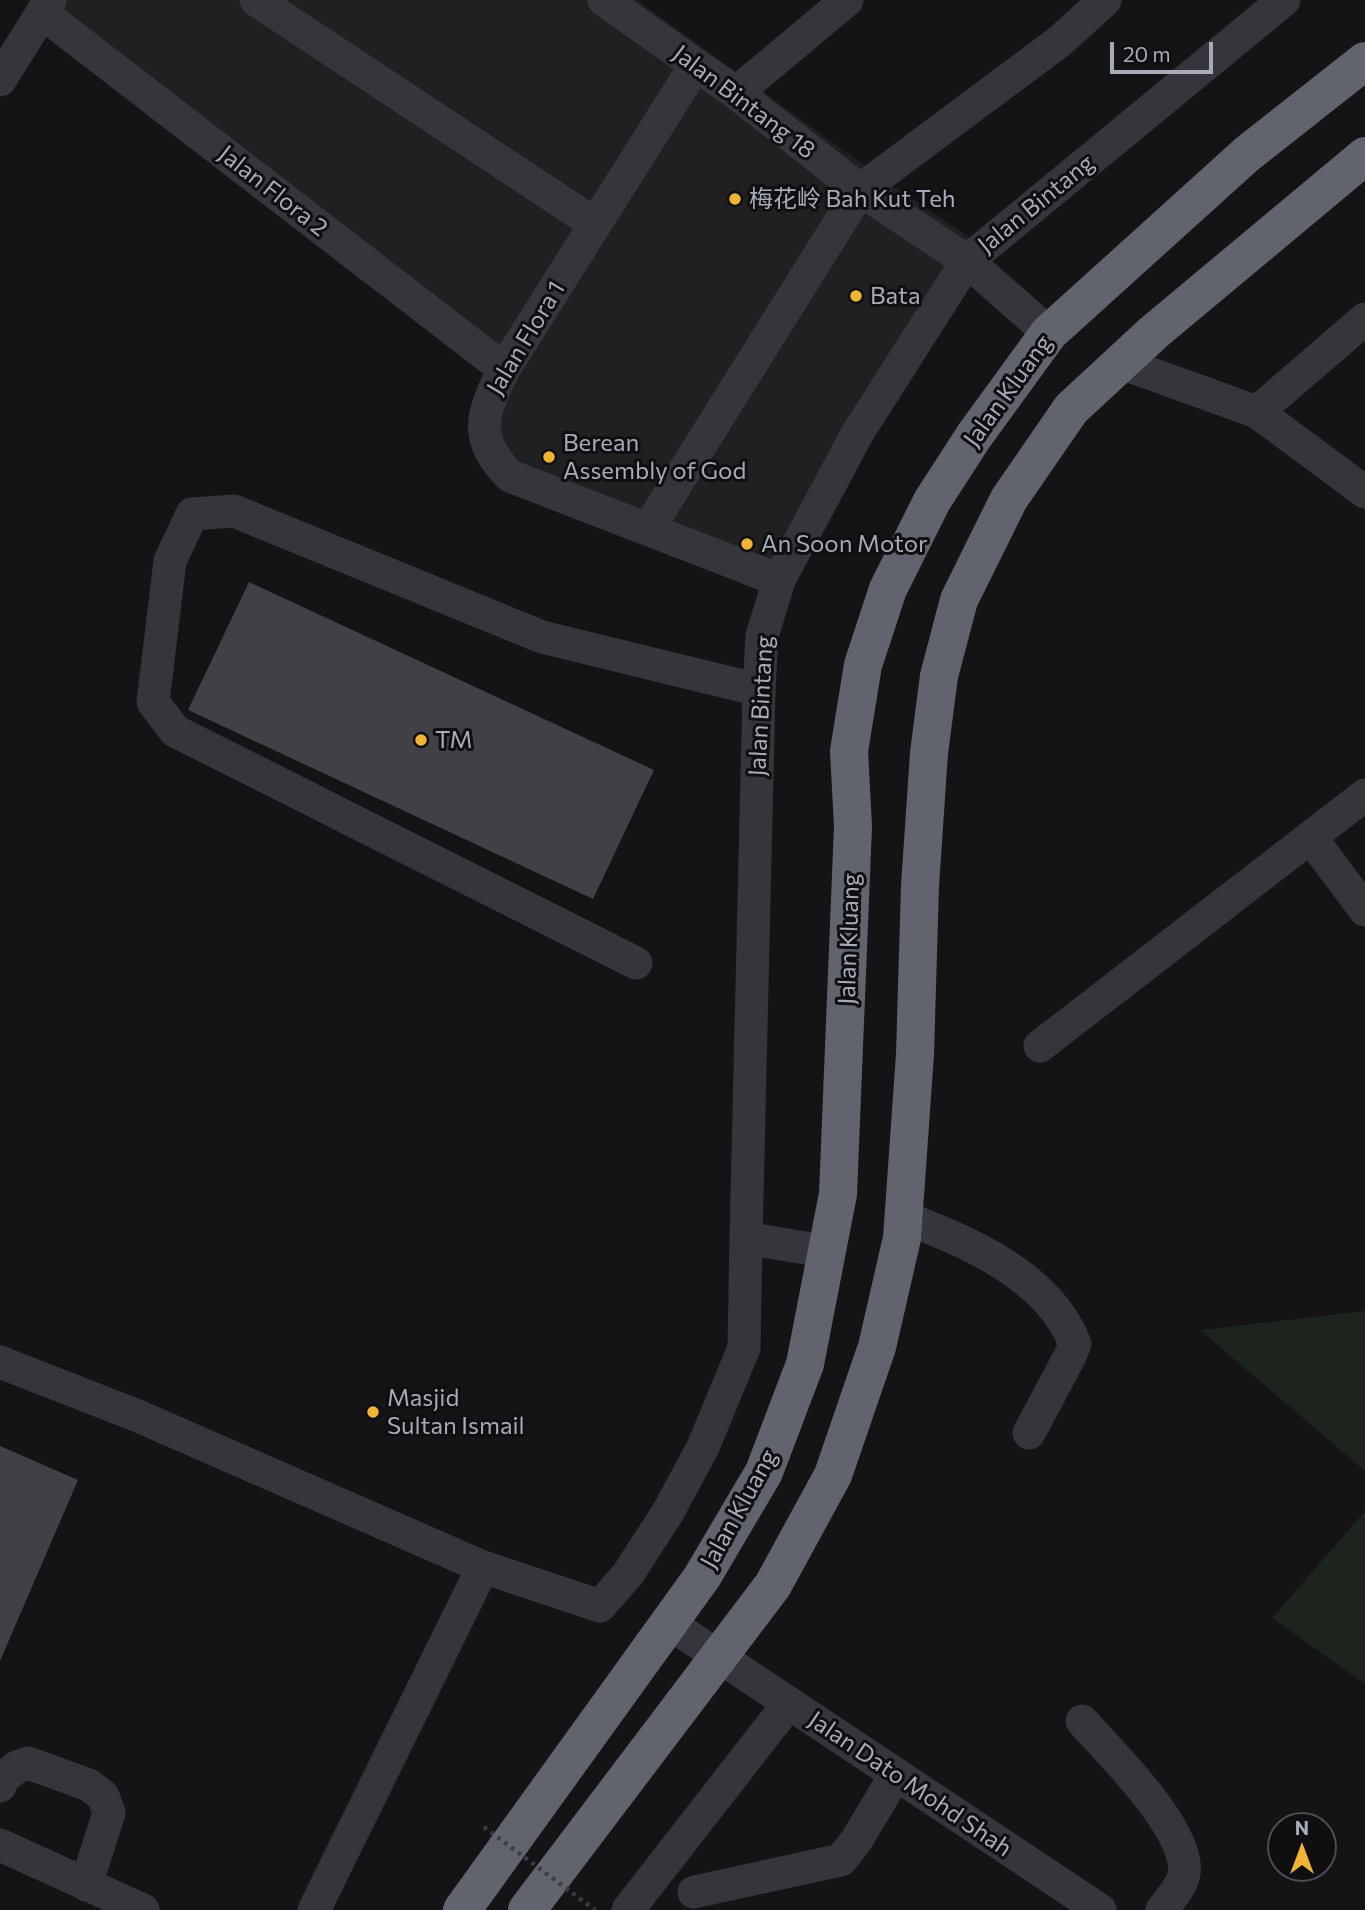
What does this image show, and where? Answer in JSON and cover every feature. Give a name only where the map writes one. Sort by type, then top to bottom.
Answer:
[{"type":"highway","name":"Jalan Kluang","points":[[462,1910],[702,1577],[765,1472],[805,1364],[838,1194],[845,1087],[853,826],[849,751],[863,665],[888,589],[932,502],[974,436],[1049,333],[1247,154],[1365,61]]},
{"type":"highway","points":[[527,1910],[773,1584],[833,1475],[877,1347],[902,1238],[915,1054],[920,886],[929,753],[939,676],[959,600],[1009,499],[1071,409],[1309,200],[1365,156]]},
{"type":"street","points":[[256,0],[595,224]]},
{"type":"street","name":"Jalan Bintang 18","points":[[604,0],[736,93],[860,190],[967,261],[1049,333]]},
{"type":"street","points":[[736,93],[847,0]]},
{"type":"street","points":[[648,529],[860,190],[1059,41],[1105,0]]},
{"type":"street","name":"Jalan Bintang","points":[[483,1567],[600,1606],[628,1574],[668,1512],[703,1447],[744,1348],[759,690],[762,636],[779,580],[857,434],[967,261],[1284,0]]},
{"type":"street","points":[[0,80],[46,6]]},
{"type":"street","name":"Jalan Flora 2","points":[[46,6],[504,369]]},
{"type":"street","name":"Jalan Flora 1","points":[[695,66],[504,369],[487,404],[483,432],[494,459],[510,476],[779,580]]},
{"type":"street","points":[[1257,412],[1365,319]]},
{"type":"street","points":[[1121,363],[1257,412],[1365,492]]},
{"type":"street","points":[[636,963],[175,731],[153,702],[170,561],[192,514],[234,511],[541,637],[759,690]]},
{"type":"street","points":[[1040,1046],[1365,795]]},
{"type":"street","points":[[1311,838],[1365,910]]},
{"type":"street","points":[[903,1217],[946,1233],[1029,1280],[1070,1331],[1075,1344],[1029,1433]]},
{"type":"street","points":[[746,1238],[828,1252]]},
{"type":"street","points":[[0,1362],[138,1416],[483,1567],[314,1910]]},
{"type":"street","name":"Jalan Dato Mohd Shah","points":[[670,1624],[1100,1910]]},
{"type":"street","points":[[628,1910],[789,1703]]},
{"type":"street","points":[[1082,1721],[1159,1808],[1184,1855],[1184,1878],[1162,1910]]},
{"type":"street","points":[[0,1786],[4,1778],[17,1767],[28,1763],[89,1785],[103,1796],[109,1813],[86,1885]]},
{"type":"street","points":[[694,1892],[841,1860],[856,1841],[896,1774]]},
{"type":"street","points":[[0,1845],[141,1910]]},
{"type":"path","points":[[484,1827],[596,1910]]},
{"type":"shaded area","points":[[35,0],[637,0],[890,184],[993,253],[865,442],[787,594],[487,469],[468,430],[487,376]]},
{"type":"shaded area","points":[[1365,1311],[1365,1471],[1200,1330]]},
{"type":"shaded area","points":[[1365,1511],[1365,1684],[1272,1618]]},
{"type":"building","name":"TM","points":[[249,582],[654,770],[593,899],[188,710]]},
{"type":"building","points":[[0,1446],[78,1480],[0,1661]]},
{"type":"place","name":"梅花岭 Bah Kut Teh","points":[[735,199]]},
{"type":"place","name":"Bata","points":[[856,296]]},
{"type":"place","name":"Berean Assembly of God","points":[[549,457]]},
{"type":"place","name":"An Soon Motor","points":[[747,544]]},
{"type":"place","name":"TM","points":[[421,740]]},
{"type":"place","name":"Masjid Sultan Ismail","points":[[373,1412]]}]
